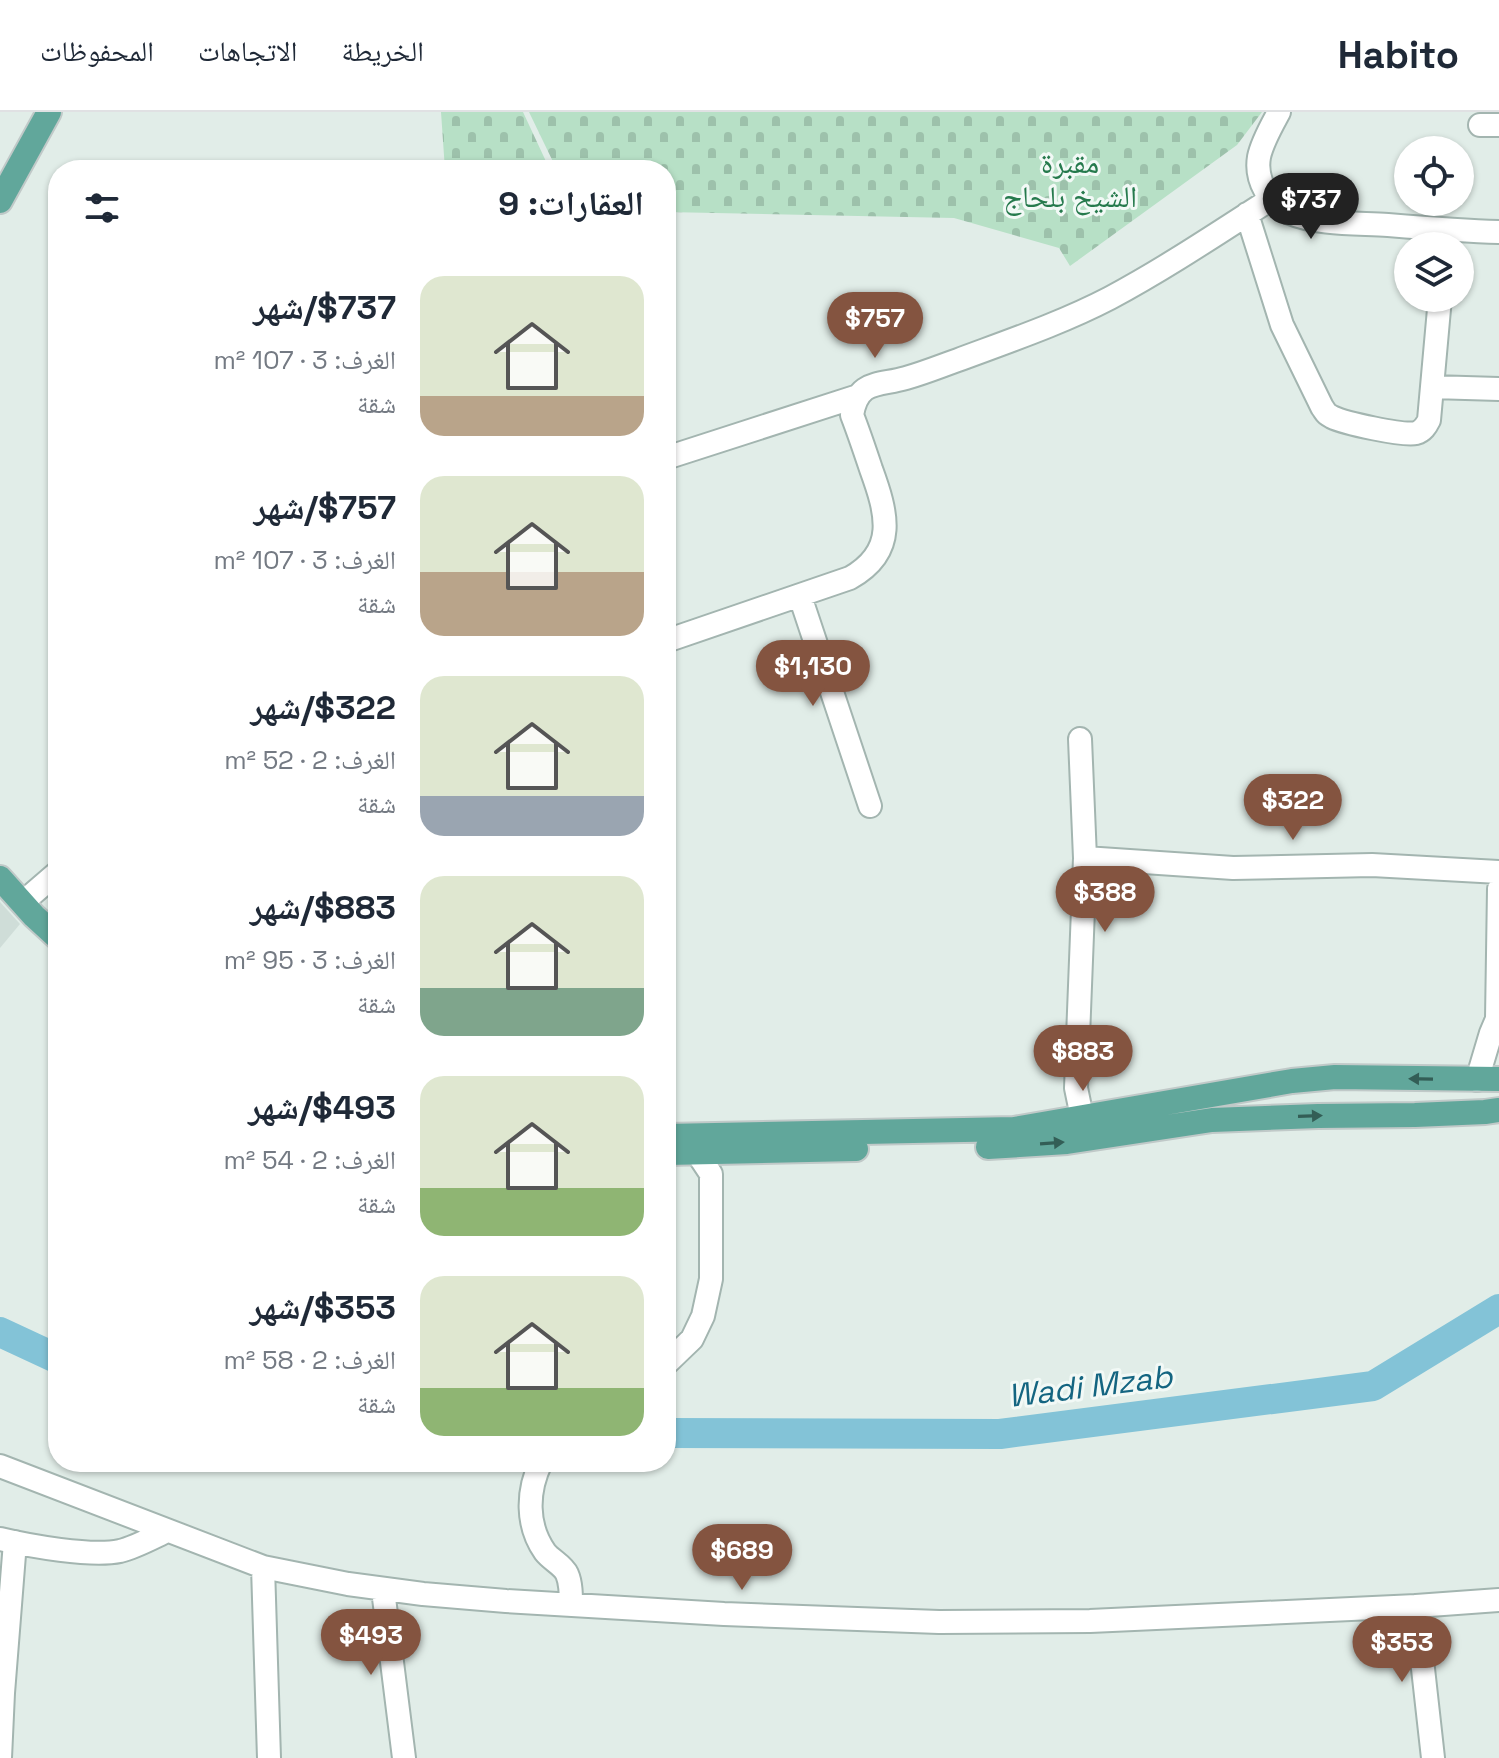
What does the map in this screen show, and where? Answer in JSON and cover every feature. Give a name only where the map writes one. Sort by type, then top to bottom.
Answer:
[{"type":"main road","points":[[0,171],[34,112]]},
{"type":"main road","points":[[0,201],[49,112]]},
{"type":"main road","points":[[0,878],[48,928]]},
{"type":"main road","points":[[676,1150],[698,1144],[725,1143],[1003,1146],[1067,1142],[1088,1128],[1208,1094],[1335,1077],[1488,1080],[1476,1102],[1494,1114]]},
{"type":"main road","points":[[1208,1094],[1212,1120]]},
{"type":"main road","points":[[1088,1128],[1212,1120],[1494,1114]]},
{"type":"main road","points":[[676,1138],[698,1144]]},
{"type":"street","points":[[1279,112],[1259,157],[1259,174],[1264,189],[1279,207],[1301,216],[1404,232]]},
{"type":"street","points":[[676,638],[850,578],[872,563],[886,531],[882,500],[852,415],[854,403],[867,388],[903,379],[1000,345],[1109,298],[1271,199]]},
{"type":"street","points":[[1247,214],[1282,325],[1326,413],[1342,421],[1403,433],[1417,433],[1424,429],[1429,420],[1439,312]]},
{"type":"street","points":[[1474,235],[1499,232]]},
{"type":"street","points":[[1432,387],[1499,389]]},
{"type":"street","points":[[676,455],[858,396]]},
{"type":"street","points":[[800,596],[870,806]]},
{"type":"street","points":[[1080,739],[1085,858],[1076,1088],[1088,1128]]},
{"type":"street","points":[[1085,858],[1233,868],[1372,865],[1499,872]]},
{"type":"street","points":[[22,903],[48,881]]},
{"type":"street","points":[[1488,1080],[1487,1042],[1498,1022],[1499,889]]},
{"type":"street","points":[[711,1174],[720,1164],[725,1143]]},
{"type":"street","points":[[676,1354],[692,1339],[703,1316],[711,1279],[711,1174],[704,1165],[698,1144]]},
{"type":"street","points":[[0,1466],[263,1567],[383,1590],[506,1601],[724,1614],[939,1622],[1090,1621],[1499,1600]]},
{"type":"street","points":[[538,1472],[530,1504],[531,1521],[535,1535],[547,1554],[567,1572],[571,1605]]},
{"type":"street","points":[[0,1758],[8,1541],[74,1551],[107,1552],[122,1550],[167,1531]]},
{"type":"street","points":[[263,1567],[269,1758]]},
{"type":"street","points":[[383,1590],[404,1758]]},
{"type":"street","points":[[1416,1606],[1433,1758]]},
{"type":"shaded area","points":[[0,902],[20,924],[0,948]]},
{"type":"green space","points":[[441,112],[523,112],[545,160],[444,160]]},
{"type":"green space","name":"مقبرة الشيخ بلحاج","points":[[529,112],[1262,112],[1237,145],[1070,266],[1059,248],[954,218],[676,212],[676,160],[552,160]]},
{"type":"waterway","name":"Wadi Mzab","points":[[676,1433],[1000,1434],[1373,1386],[1499,1309]]},
{"type":"waterway","name":"Wadi Mzab","points":[[0,1332],[48,1354]]}]
